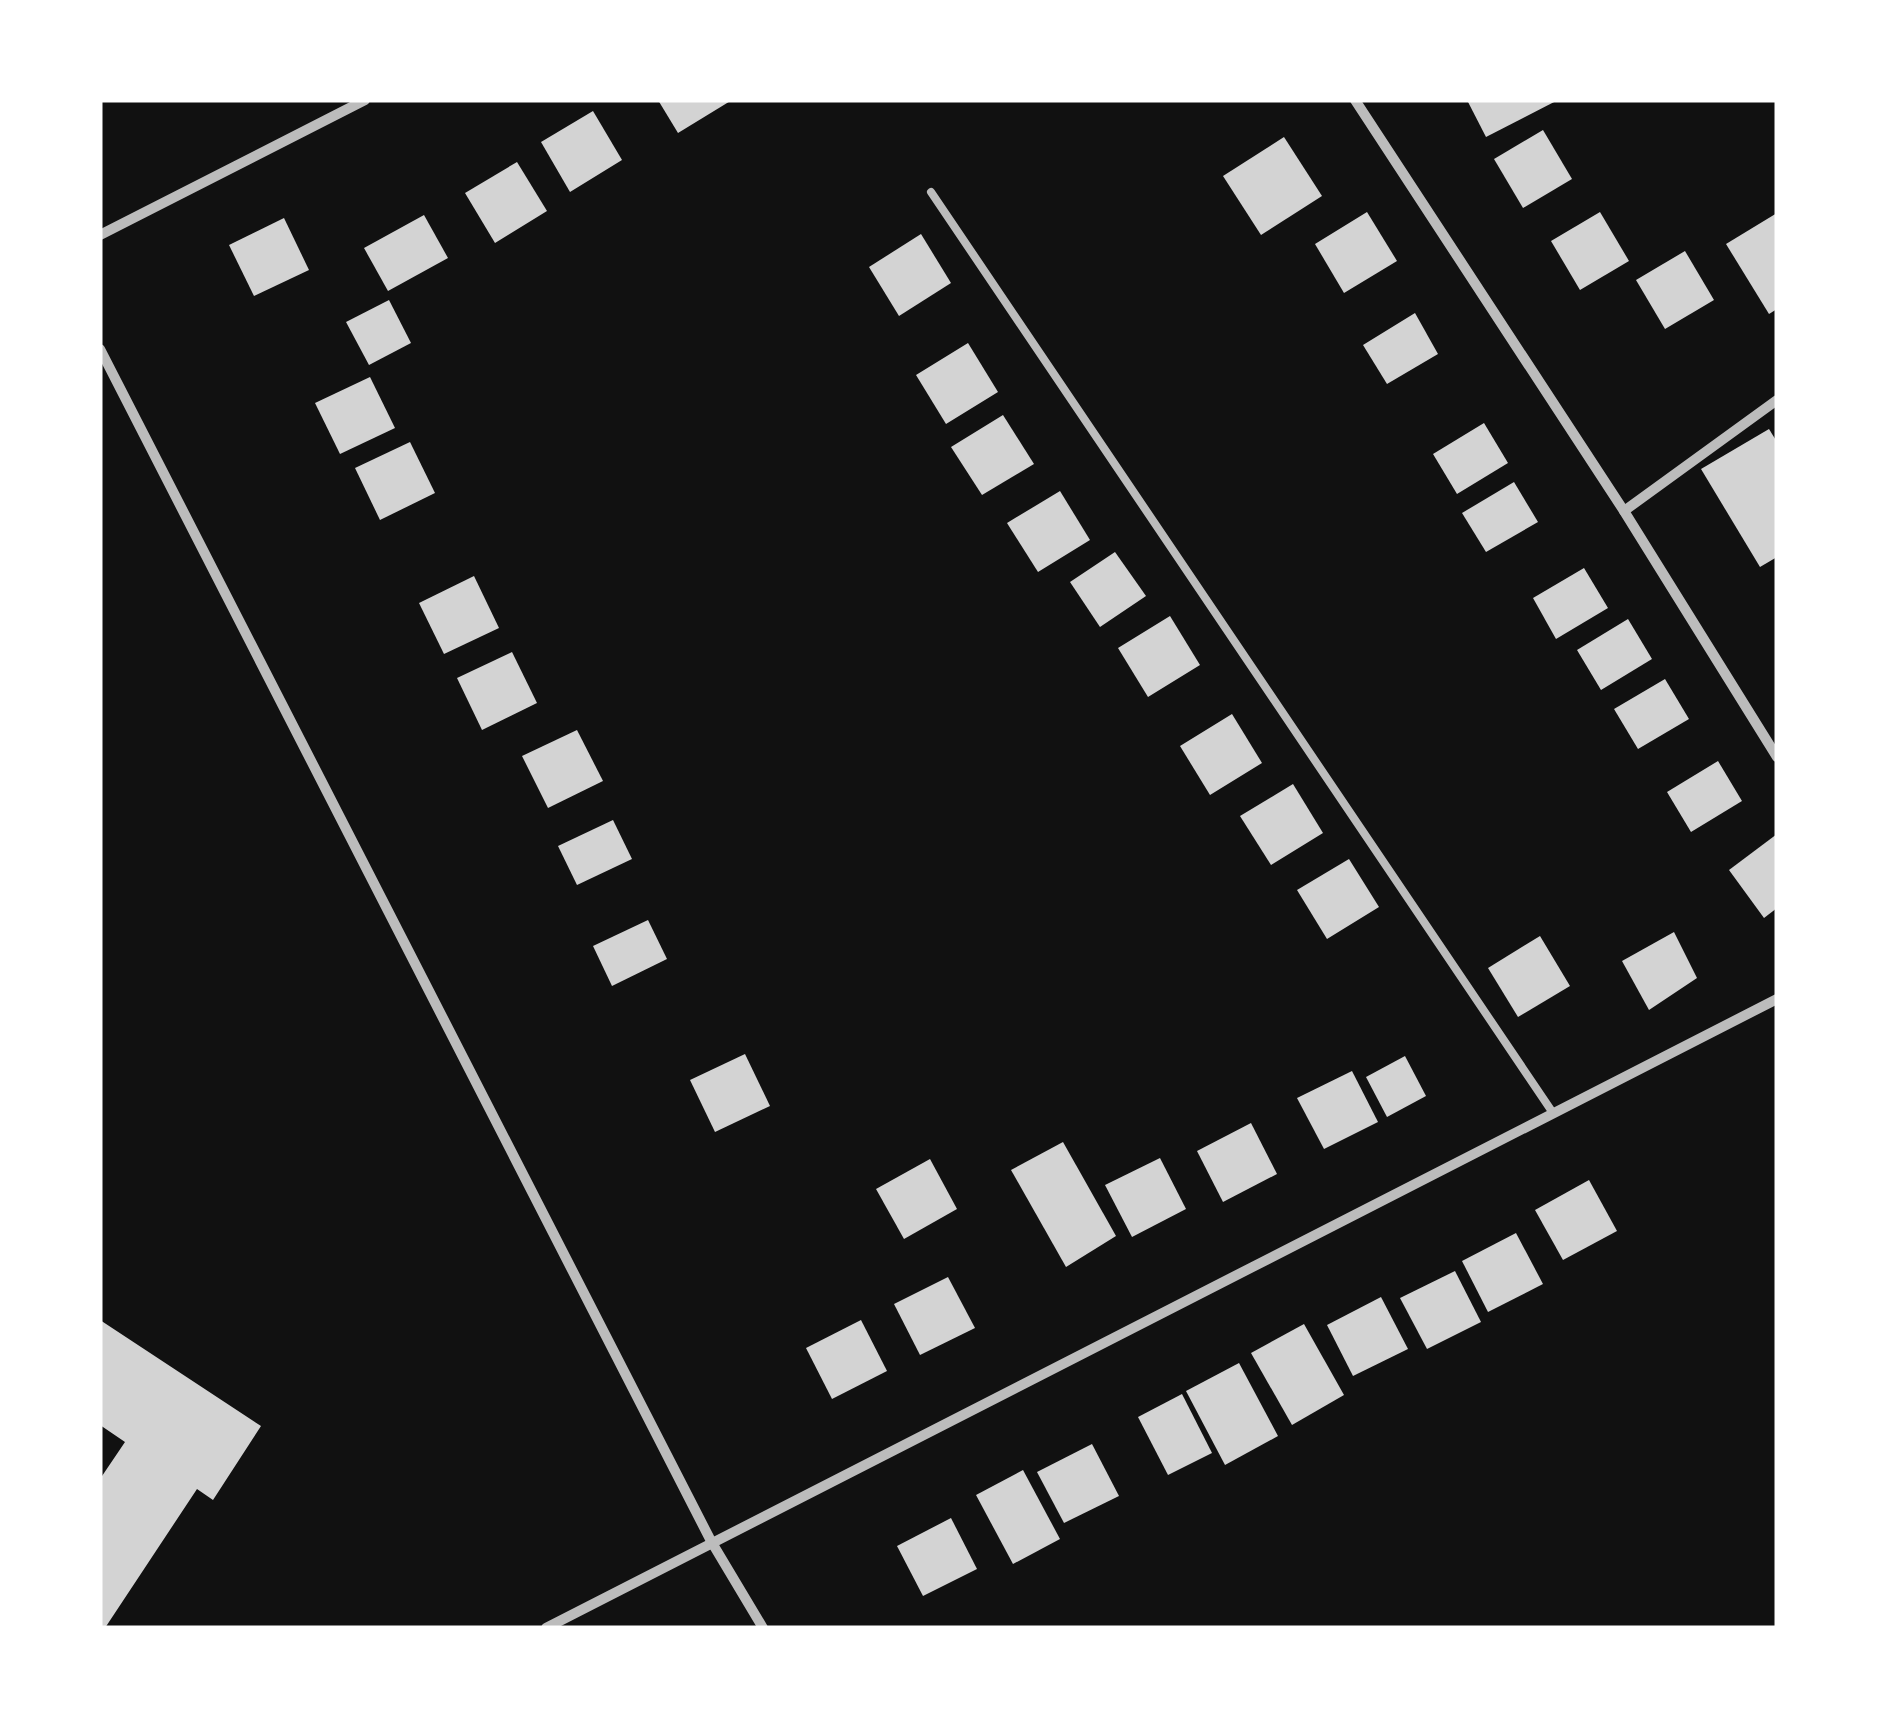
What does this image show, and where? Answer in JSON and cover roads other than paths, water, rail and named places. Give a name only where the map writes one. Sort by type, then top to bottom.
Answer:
[{"type":"street","points":[[100,235],[364,100]]},
{"type":"street","points":[[1355,100],[1624,511],[1777,757]]},
{"type":"street","points":[[100,349],[711,1541],[763,1628]]},
{"type":"street","points":[[1624,511],[1777,400]]},
{"type":"street","points":[[546,1628],[1777,999]]},
{"type":"lane","points":[[931,192],[1553,1113]]}]
